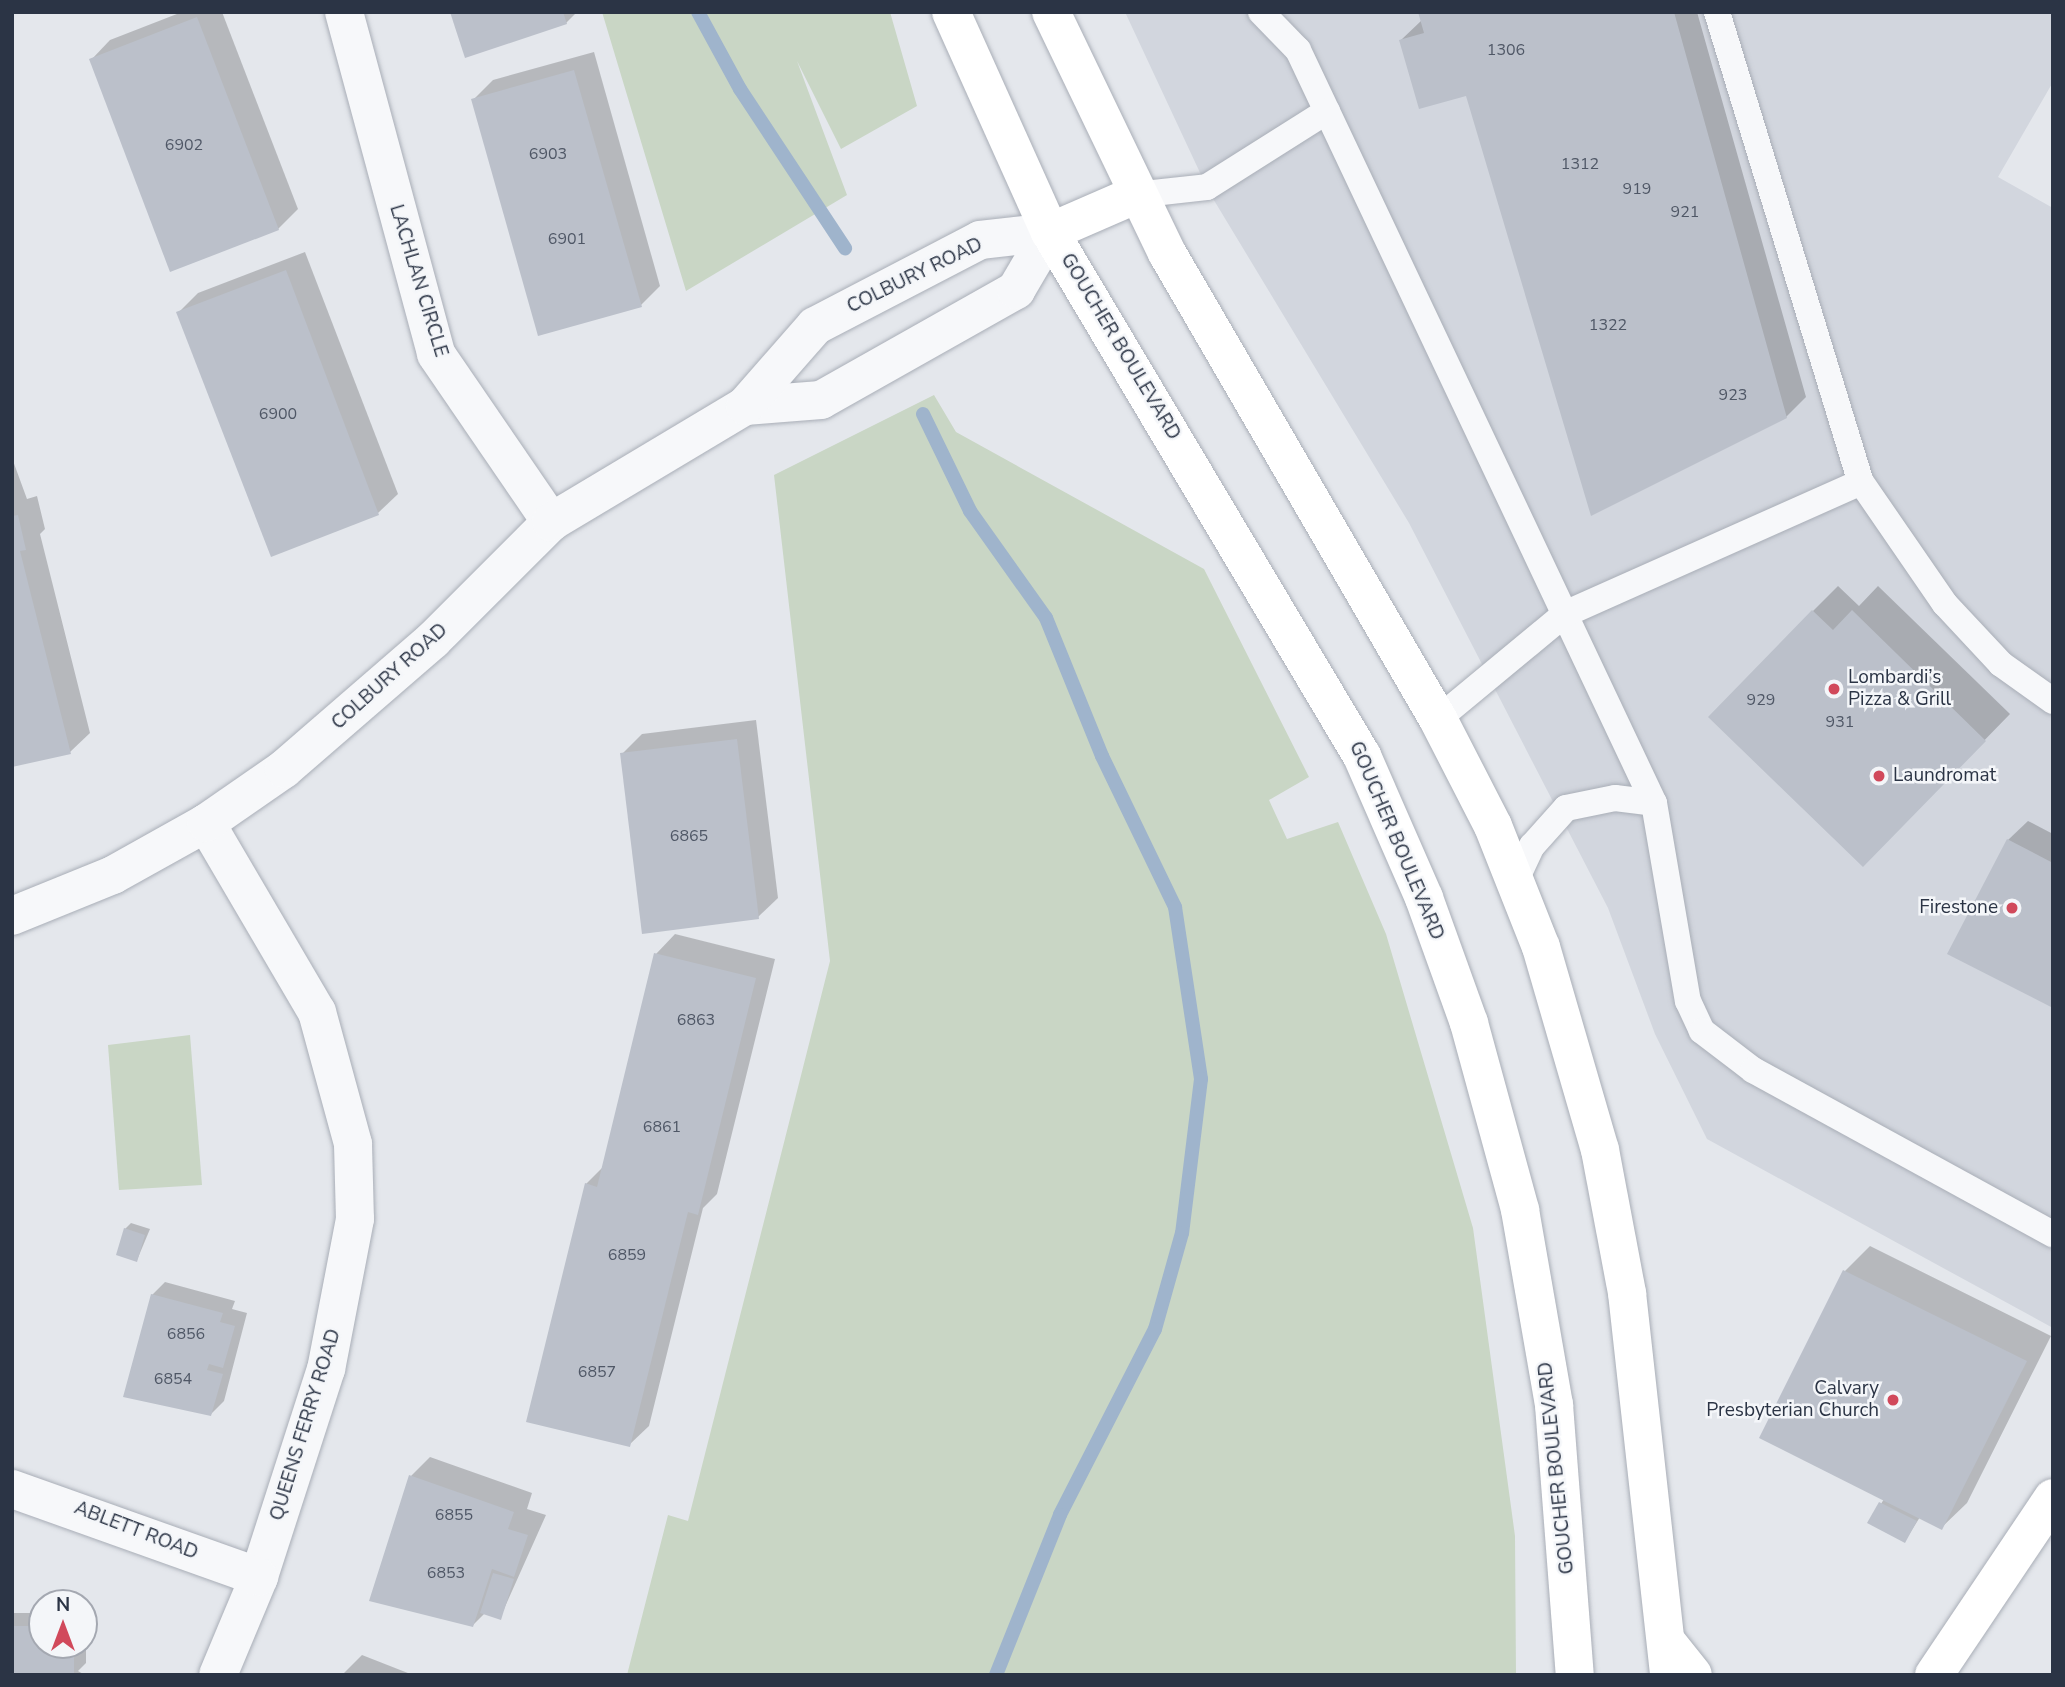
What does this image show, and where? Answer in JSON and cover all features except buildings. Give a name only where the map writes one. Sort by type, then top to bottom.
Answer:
[{"type":"main road","name":"GOUCHER BOULEVARD","points":[[951,12],[1050,232],[1362,756],[1424,898],[1469,1023],[1520,1210],[1554,1405],[1575,1675]]},
{"type":"main road","points":[[1051,12],[1135,195],[1438,719],[1516,882],[1570,1032],[1600,1150],[1627,1293],[1668,1658],[1693,1675]]},
{"type":"main road","points":[[1050,232],[1135,195]]},
{"type":"main road","points":[[1934,1675],[2053,1499]]},
{"type":"main road","points":[[1960,1675],[2053,1499]]},
{"type":"street","name":"LACHLAN CIRCLE","points":[[344,12],[436,354],[551,522]]},
{"type":"street","name":"COLBURY ROAD","points":[[745,406],[821,400],[1016,290],[1050,232]]},
{"type":"street","name":"COLBURY ROAD","points":[[12,916],[113,875],[206,823],[284,769],[385,685],[551,522],[745,406],[815,326],[980,240],[1050,232]]},
{"type":"street","name":"QUEENS FERRY ROAD","points":[[206,823],[317,1012],[353,1144],[348,1276],[327,1369],[259,1577],[218,1675]]},
{"type":"street","name":"ABLETT ROAD","points":[[12,1489],[259,1577]]},
{"type":"lane","points":[[1261,12],[1298,50],[1654,803],[1688,1001],[1702,1031],[1753,1070],[2053,1234]]},
{"type":"lane","points":[[1717,12],[1861,482],[1945,604],[2001,664],[2053,701]]},
{"type":"lane","points":[[1135,195],[1207,187],[1327,111]]},
{"type":"lane","points":[[1438,719],[1565,614],[1861,482]]},
{"type":"lane","points":[[1516,882],[1532,846],[1566,808],[1615,798],[1654,803]]},
{"type":"shaded area","points":[[1125,12],[2053,12],[2053,82],[1998,177],[2053,208],[2053,1328],[1707,1139],[1655,1034],[1608,908],[1409,523],[1209,192]]},
{"type":"green space","points":[[602,12],[890,12],[917,106],[841,149],[797,61],[847,195],[686,291]]},
{"type":"green space","points":[[934,395],[956,432],[1204,569],[1309,777],[1269,800],[1287,839],[1338,822],[1386,934],[1473,1228],[1515,1536],[1516,1675],[627,1675],[668,1515],[688,1521],[830,961],[774,475]]},
{"type":"green space","points":[[190,1035],[202,1185],[119,1190],[108,1045]]},
{"type":"waterway","points":[[698,12],[740,89],[845,248]]},
{"type":"waterway","points":[[923,414],[970,511],[1046,618],[1102,756],[1175,907],[1201,1079],[1182,1233],[1155,1329],[1060,1515],[996,1675]]},
{"type":"place","name":"Lombardi’s Pizza & Grill","points":[[1834,689]]},
{"type":"place","name":"Laundromat","points":[[1879,776]]},
{"type":"place","name":"Firestone","points":[[2012,908]]},
{"type":"place","name":"Calvary Presbyterian Church","points":[[1893,1400]]}]
